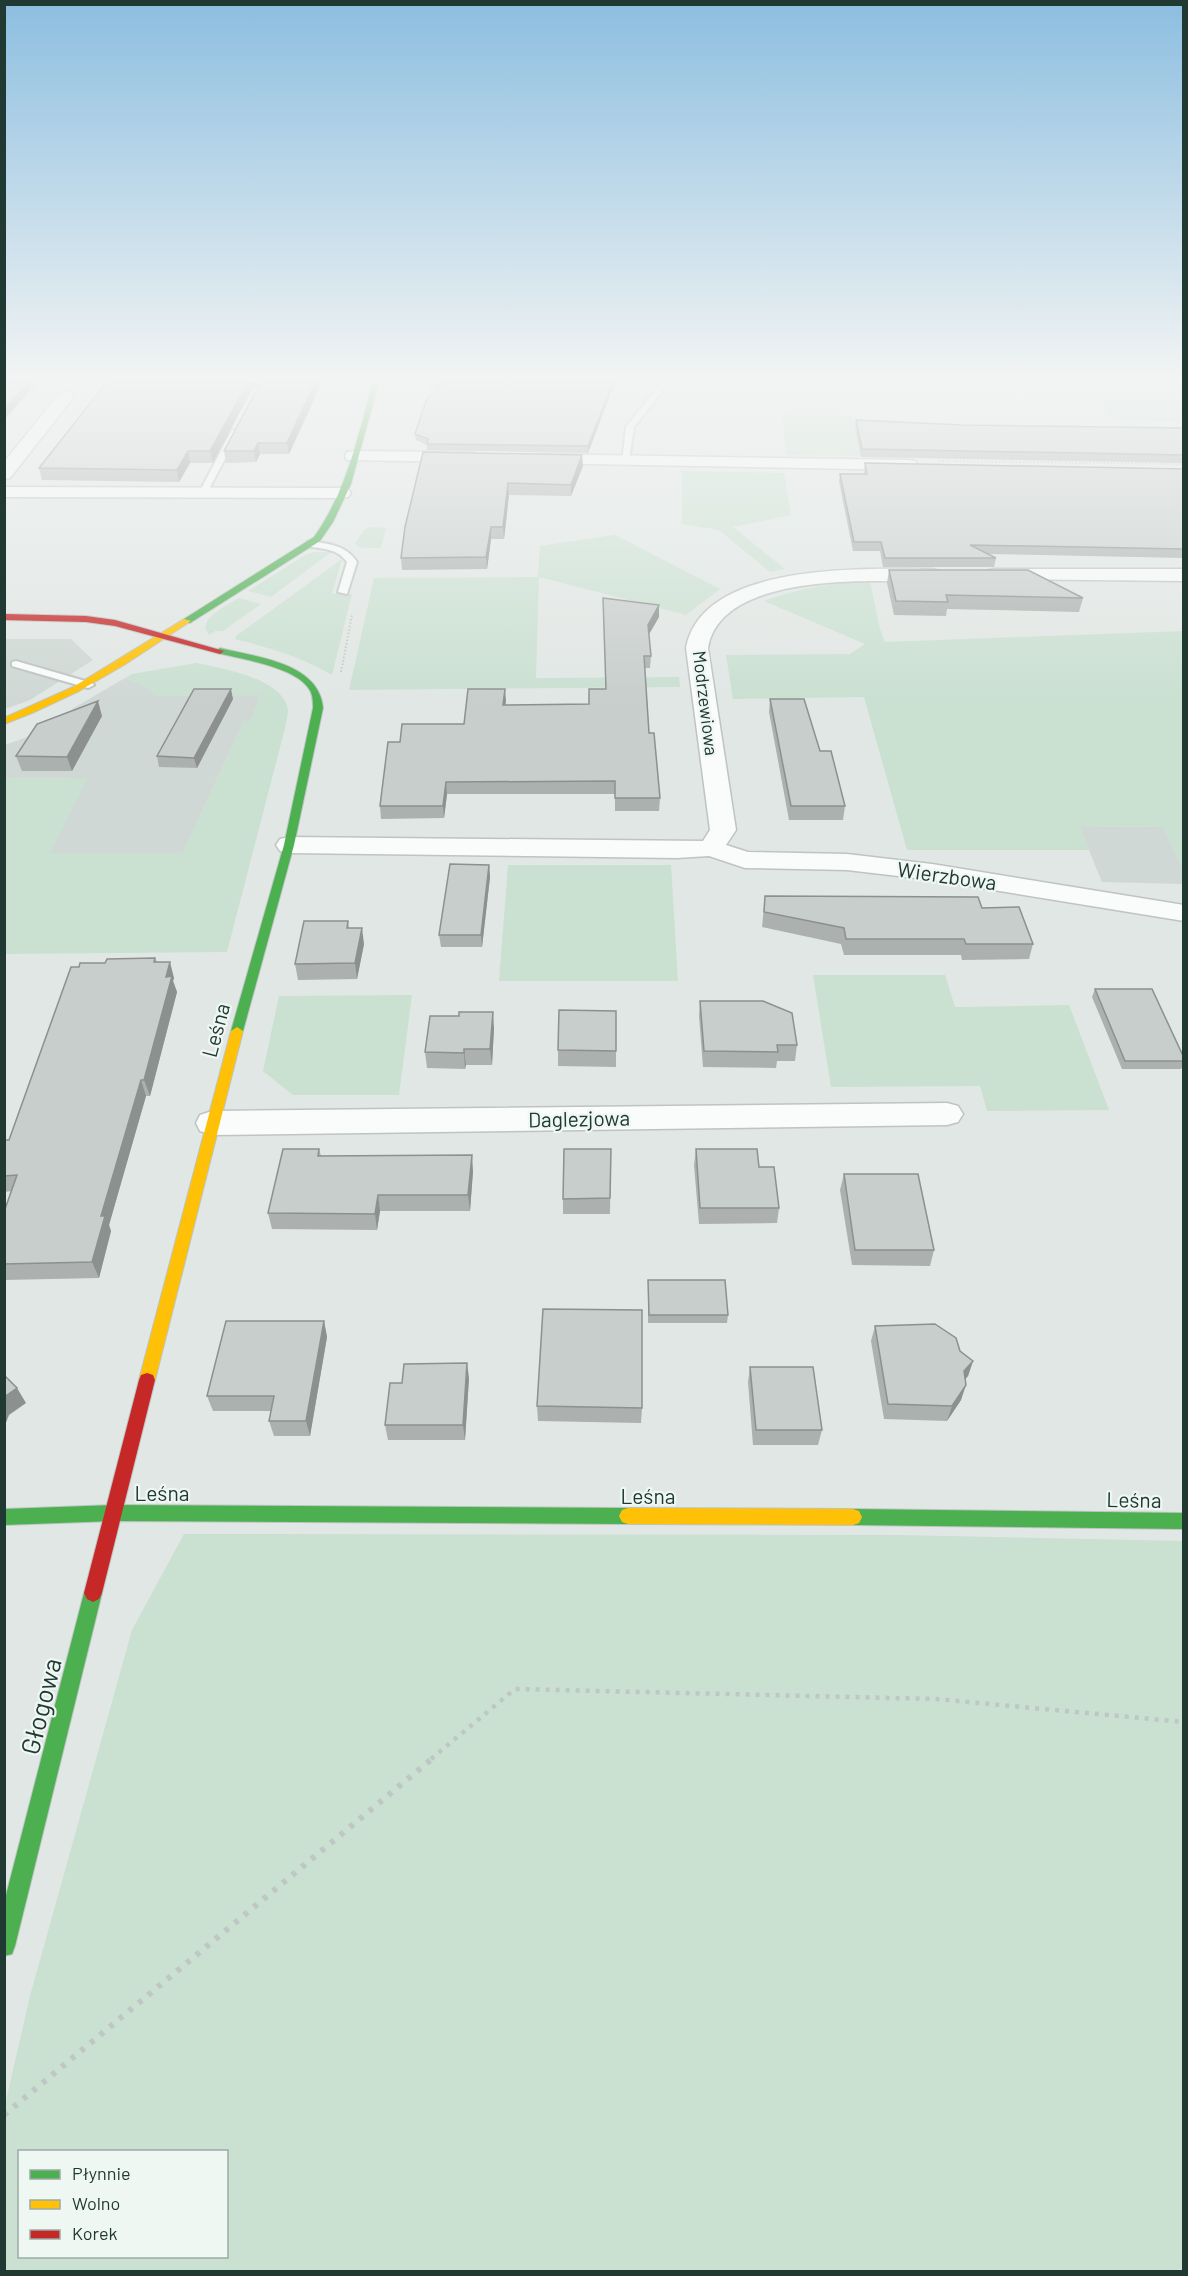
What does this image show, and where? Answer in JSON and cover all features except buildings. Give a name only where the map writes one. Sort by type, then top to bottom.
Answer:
[{"type":"street","points":[[4,721],[49,705],[88,685],[310,544],[327,528],[344,488]]},
{"type":"street","points":[[4,492],[342,493]]},
{"type":"street","name":"Modrzewiowa","points":[[711,848],[723,830],[697,648],[704,626],[740,598],[781,583],[845,576],[949,574]]},
{"type":"street","points":[[972,575],[1184,575]]},
{"type":"street","name":"Leśna","points":[[4,617],[86,619],[116,623],[290,670],[312,686],[318,700],[318,715],[289,845],[212,1123],[114,1513],[1184,1521]]},
{"type":"street","points":[[289,845],[677,850],[711,848]]},
{"type":"street","name":"Wierzbowa","points":[[711,848],[745,860],[848,862],[922,870],[1184,913]]},
{"type":"street","name":"Daglezjowa","points":[[212,1123],[947,1114]]},
{"type":"street","points":[[4,1517],[114,1513]]},
{"type":"street","name":"Głogowa","points":[[4,1946],[114,1513]]},
{"type":"lane","points":[[203,493],[206,488]]},
{"type":"lane","points":[[310,544],[341,550],[350,559],[350,571],[343,592]]},
{"type":"lane","points":[[15,664],[88,685]]},
{"type":"path","points":[[4,2115],[515,1689],[936,1699],[1184,1722]]},
{"type":"shaded area","points":[[4,639],[71,639],[93,660],[30,700],[5,709]]},
{"type":"shaded area","points":[[125,678],[145,686],[156,696],[260,695],[251,721],[244,721],[183,853],[49,853],[86,779],[5,778],[5,745],[82,717],[72,709]]},
{"type":"shaded area","points":[[1079,826],[1163,827],[1183,869],[1183,884],[1102,882]]},
{"type":"green space","points":[[682,488],[787,488],[791,515],[733,527],[785,569],[770,572],[719,530],[682,524]]},
{"type":"green space","points":[[371,527],[386,528],[381,548],[362,548],[355,544],[364,530]]},
{"type":"green space","points":[[615,535],[720,589],[686,615],[539,577],[536,678],[679,677],[680,687],[349,690],[374,578],[538,577],[540,546]]},
{"type":"green space","points":[[331,552],[271,597],[248,591],[307,554]]},
{"type":"green space","points":[[342,559],[332,594],[352,594],[332,675],[285,654],[235,639],[236,636]]},
{"type":"green space","points":[[870,581],[885,642],[1183,631],[1183,869],[1163,827],[1080,826],[1089,850],[907,850],[864,697],[733,699],[726,655],[850,654],[865,644],[764,601],[816,587]]},
{"type":"green space","points":[[239,598],[261,604],[223,631],[215,631],[209,635],[205,628],[210,618],[218,610]]},
{"type":"green space","points":[[196,663],[235,672],[263,682],[284,699],[288,710],[227,952],[5,954],[4,778],[87,779],[50,853],[183,853],[244,721],[251,721],[260,695],[156,696],[145,686],[125,678],[132,674]]},
{"type":"green space","points":[[508,865],[671,865],[678,981],[499,981]]},
{"type":"green space","points":[[813,975],[945,975],[955,1007],[1069,1005],[1109,1110],[987,1111],[980,1086],[831,1087]]},
{"type":"green space","points":[[412,995],[399,1095],[293,1095],[263,1071],[279,996]]},
{"type":"green space","points":[[184,1534],[899,1535],[1183,1541],[1183,2271],[5,2272],[5,2105],[30,1996],[132,1630]]},
{"type":"traffic: fast","points":[[187,621],[317,539],[329,522],[345,488]]},
{"type":"traffic: fast","points":[[220,651],[284,668],[296,674],[313,687],[318,708],[289,845],[237,1031]]},
{"type":"traffic: fast","points":[[4,1517],[114,1513],[628,1516]]},
{"type":"traffic: fast","points":[[853,1517],[1184,1521]]},
{"type":"traffic: fast","points":[[4,1946],[93,1593]]},
{"type":"traffic: slow","points":[[4,721],[76,689],[187,621]]},
{"type":"traffic: slow","points":[[147,1380],[237,1031]]},
{"type":"traffic: slow","points":[[628,1516],[853,1517]]},
{"type":"traffic: jam","points":[[4,617],[86,619],[115,623],[220,651]]},
{"type":"traffic: jam","points":[[93,1593],[147,1380]]}]
